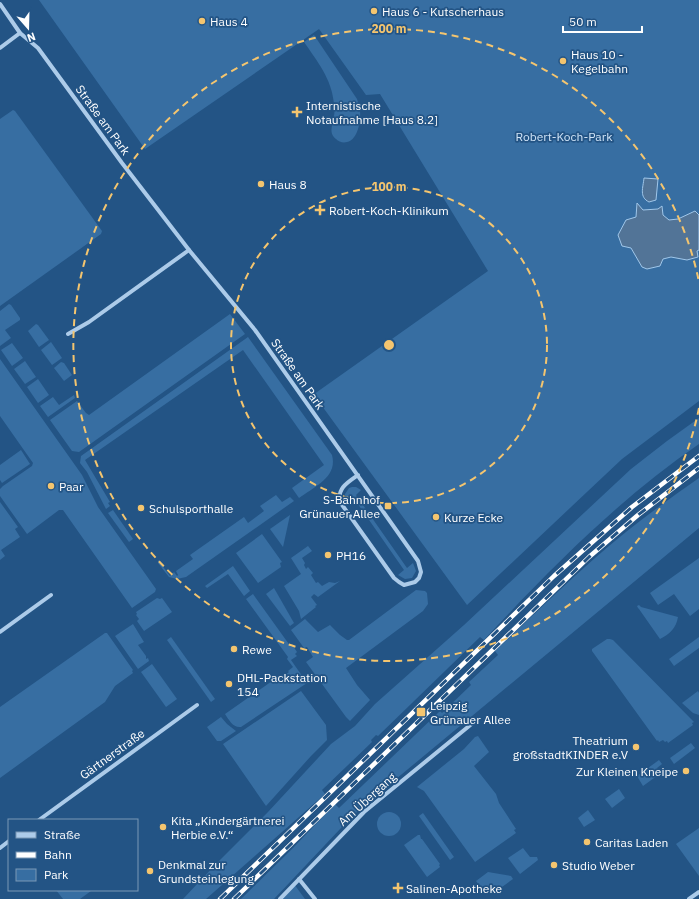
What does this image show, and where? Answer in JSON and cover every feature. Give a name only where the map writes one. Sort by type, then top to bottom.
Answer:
[{"type":"street","name":"Straße am Park","points":[[0,4],[20,33],[38,48],[122,163],[189,250],[255,330],[358,475],[418,560],[421,572],[419,578],[412,584],[404,585],[394,578],[340,502],[339,493],[342,488],[345,484],[358,475]]},
{"type":"street","points":[[0,48],[20,33]]},
{"type":"street","points":[[68,334],[89,322],[189,250]]},
{"type":"street","points":[[0,632],[51,595]]},
{"type":"street","name":"Gärtnerstraße","points":[[40,819],[197,705]]},
{"type":"street","name":"Am Übergang","points":[[280,899],[364,812],[474,722]]},
{"type":"street","points":[[0,848],[8,842]]},
{"type":"street","points":[[299,879],[315,899]]},
{"type":"street","points":[[689,899],[699,892]]},
{"type":"green space","name":"Robert-Koch-Park","points":[[39,0],[699,0],[699,401],[622,459],[467,605],[314,395],[488,271],[380,94],[366,95],[319,29],[145,149]]},
{"type":"green space","points":[[314,35],[357,99],[359,105],[360,115],[358,129],[354,138],[347,142],[338,141],[332,134],[334,114],[333,95],[327,78],[319,63],[304,42]]},
{"type":"green space","points":[[13,110],[102,231],[101,234],[0,306],[0,119]]},
{"type":"green space","points":[[9,304],[20,320],[5,330],[11,338],[0,346],[0,311]]},
{"type":"green space","points":[[230,314],[245,334],[79,452],[72,451],[50,420],[77,401],[89,415]]},
{"type":"green space","points":[[36,324],[49,340],[39,347],[28,331]]},
{"type":"green space","points":[[248,337],[332,455],[333,463],[328,475],[318,485],[299,498],[292,488],[324,465],[243,350],[85,460],[110,502],[108,503],[110,506],[106,509],[87,472],[80,463],[81,456]]},
{"type":"green space","points":[[51,342],[62,358],[52,365],[41,350]]},
{"type":"green space","points":[[12,343],[23,358],[12,366],[1,350]]},
{"type":"green space","points":[[0,359],[82,475],[98,507],[156,589],[155,592],[132,608],[63,510],[59,510],[27,534],[0,496],[0,489],[3,486],[32,466],[33,463],[0,416]]},
{"type":"green space","points":[[25,361],[36,377],[25,384],[14,369]]},
{"type":"green space","points":[[61,362],[64,363],[72,375],[64,381],[54,368]]},
{"type":"green space","points":[[38,379],[49,395],[38,403],[27,387]]},
{"type":"green space","points":[[74,395],[75,398],[48,417],[40,406],[53,397],[59,405]]},
{"type":"green space","points":[[699,418],[699,444],[641,488],[586,536],[534,587],[484,640],[480,637],[378,736],[376,735],[371,740],[372,742],[322,790],[325,794],[206,899],[183,899],[268,812],[331,744],[355,726],[375,704],[464,625],[631,469]]},
{"type":"green space","points":[[21,450],[30,464],[2,483],[0,480],[0,465]]},
{"type":"green space","points":[[699,478],[699,528],[361,808],[274,899],[241,899],[335,804],[339,808],[440,711],[442,713],[471,685],[469,682],[498,655],[495,651],[570,581],[607,547]]},
{"type":"green space","points":[[356,487],[361,490],[356,495],[407,568],[413,563],[416,571],[412,578],[405,579],[398,575],[404,570],[353,497],[346,501],[345,494],[349,488]]},
{"type":"green space","points":[[276,495],[282,502],[290,497],[294,501],[186,577],[177,579],[169,577],[158,563],[158,560],[170,576],[174,572],[177,576],[176,571],[193,559],[190,555],[244,517],[248,523],[264,511],[260,506]]},
{"type":"green space","points":[[0,502],[18,527],[15,529],[20,537],[1,550],[5,556],[0,560]]},
{"type":"green space","points":[[113,510],[133,539],[129,542],[108,513]]},
{"type":"green space","points":[[290,515],[283,547],[270,529]]},
{"type":"green space","points":[[262,534],[282,562],[280,563],[281,567],[258,583],[236,553]]},
{"type":"green space","points":[[308,546],[312,551],[302,558],[306,569],[308,567],[313,573],[311,575],[316,583],[318,582],[322,586],[329,582],[335,583],[340,581],[318,597],[314,594],[311,597],[317,605],[315,606],[316,607],[301,619],[299,611],[284,586],[301,574],[291,558]]},
{"type":"green space","points":[[699,558],[699,609],[690,616],[674,594],[658,605],[650,593]]},
{"type":"green space","points":[[233,566],[250,591],[244,596],[228,574],[207,588],[205,586]]},
{"type":"green space","points":[[274,588],[294,623],[290,626],[266,594]]},
{"type":"green space","points":[[416,590],[425,591],[427,593],[428,604],[423,611],[346,668],[357,685],[370,700],[350,721],[306,662],[313,657],[307,647],[304,648],[291,630],[305,619],[318,632],[330,625],[340,635],[349,640]]},
{"type":"green space","points":[[253,594],[291,647],[293,646],[297,652],[295,654],[297,656],[291,660],[307,683],[241,727],[238,727],[232,723],[225,714],[275,679],[277,681],[293,667],[287,659],[288,657],[246,599]]},
{"type":"green space","points":[[157,598],[162,598],[172,612],[144,631],[137,621],[139,619],[136,612]]},
{"type":"green space","points":[[639,605],[641,607],[678,617],[670,633],[660,639],[638,608],[637,606]]},
{"type":"green space","points":[[133,624],[144,642],[138,645],[146,656],[146,659],[148,658],[149,661],[138,669],[115,636]]},
{"type":"green space","points":[[107,633],[133,670],[133,673],[115,686],[105,702],[0,778],[0,707]]},
{"type":"green space","points":[[171,637],[215,699],[211,702],[167,640]]},
{"type":"green space","points":[[699,637],[699,648],[674,666],[669,659]]},
{"type":"green space","points":[[607,639],[613,640],[694,722],[692,723],[693,725],[668,743],[667,741],[665,742],[663,740],[659,742],[658,740],[657,741],[592,651],[592,649]]},
{"type":"green space","points":[[152,664],[177,699],[166,707],[141,672]]},
{"type":"green space","points":[[301,691],[326,725],[327,740],[266,806],[223,744]]},
{"type":"green space","points":[[698,691],[699,715],[693,713],[682,703]]},
{"type":"green space","points":[[221,717],[236,731],[221,741],[217,741],[207,727]]},
{"type":"green space","points":[[478,736],[489,752],[474,766],[496,794],[499,803],[516,829],[514,830],[516,833],[475,862],[424,791],[417,787]]},
{"type":"green space","points":[[691,743],[695,748],[674,764],[670,758]]},
{"type":"green space","points":[[659,760],[662,764],[657,768],[661,773],[643,786],[637,776]]},
{"type":"green space","points":[[619,789],[625,798],[612,808],[605,799]]},
{"type":"green space","points":[[588,810],[595,820],[584,827],[578,818]]},
{"type":"green space","points":[[389,812],[397,816],[401,824],[397,832],[389,836],[381,832],[377,824],[381,816]]},
{"type":"green space","points":[[423,813],[454,857],[450,860],[419,816]]},
{"type":"green space","points":[[699,828],[699,876],[676,844]]},
{"type":"green space","points":[[420,835],[421,839],[440,864],[440,867],[427,877],[404,845]]},
{"type":"green space","points":[[523,848],[530,857],[537,857],[538,860],[520,874],[508,858]]},
{"type":"green space","points":[[488,872],[511,876],[513,879],[495,892],[490,885],[483,890],[476,881]]},
{"type":"green space","points":[[294,884],[305,899],[280,899]]},
{"type":"green space","points":[[57,891],[91,891],[80,899],[63,899]]},
{"type":"shaded area","points":[[644,178],[658,179],[656,200],[649,202],[644,198],[642,192]]},
{"type":"shaded area","points":[[637,203],[643,210],[658,209],[662,206],[663,215],[669,220],[678,219],[695,211],[699,215],[698,257],[687,260],[671,257],[663,259],[660,266],[647,269],[642,267],[631,248],[622,246],[618,235],[626,220],[636,217]]},
{"type":"railway","points":[[220,899],[554,576],[632,507],[699,456]]},
{"type":"railway","points":[[234,899],[589,557],[638,515],[699,468]]},
{"type":"place","name":"Haus 6 - Kutscherhaus","points":[[374,11]]},
{"type":"place","name":"Haus 4","points":[[202,21]]},
{"type":"place","name":"Haus 10 - Kegelbahn","points":[[563,61]]},
{"type":"place","name":"Internistische Notaufnahme [Haus 8.2]","points":[[297,112]]},
{"type":"place","name":"Haus 8","points":[[261,184]]},
{"type":"place","name":"Robert-Koch-Klinikum","points":[[320,210]]},
{"type":"place","name":"Paar","points":[[51,486]]},
{"type":"place","name":"S-Bahnhof Grünauer Allee","points":[[388,506]]},
{"type":"place","name":"Schulsporthalle","points":[[141,508]]},
{"type":"place","name":"Kurze Ecke","points":[[436,517]]},
{"type":"place","name":"PH16","points":[[328,555]]},
{"type":"place","name":"Rewe","points":[[234,649]]},
{"type":"place","name":"DHL-Packstation 154","points":[[229,684]]},
{"type":"place","name":"Leipzig Grünauer Allee","points":[[421,712]]},
{"type":"place","name":"Theatrium großstadtKINDER e.V","points":[[636,747]]},
{"type":"place","name":"Zur Kleinen Kneipe","points":[[686,771]]},
{"type":"place","name":"Kita „Kindergärtnerei Herbie e.V.“","points":[[163,827]]},
{"type":"place","name":"Caritas Laden","points":[[587,842]]},
{"type":"place","name":"Studio Weber","points":[[554,865]]},
{"type":"place","name":"Denkmal zur Grundsteinlegung","points":[[150,871]]},
{"type":"place","name":"Salinen-Apotheke","points":[[398,888]]}]
